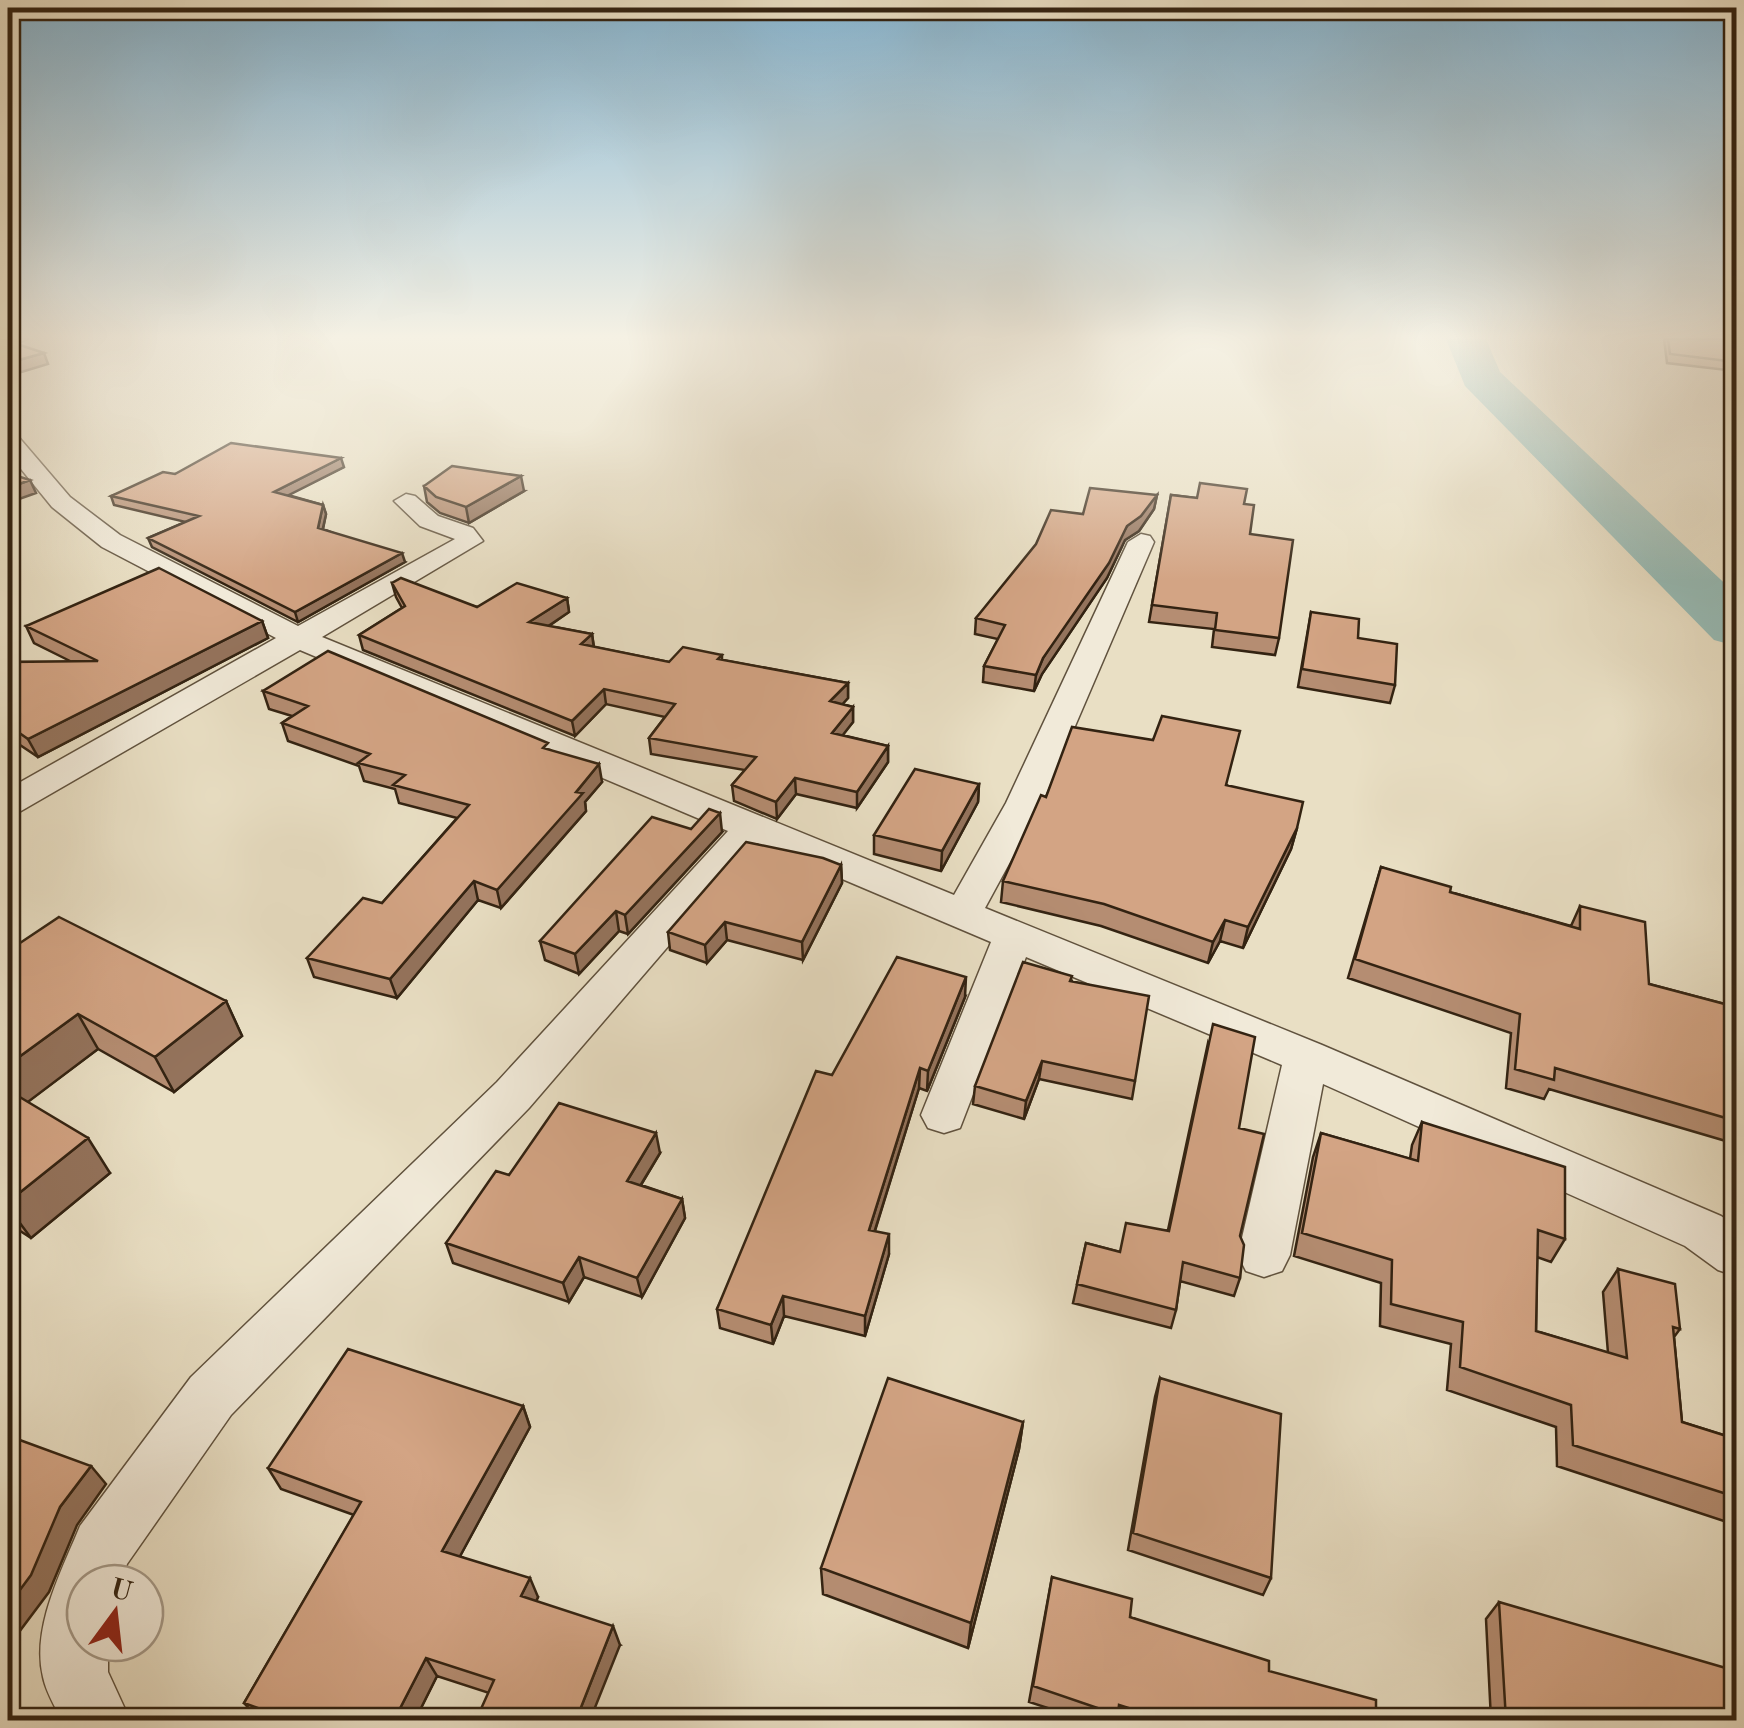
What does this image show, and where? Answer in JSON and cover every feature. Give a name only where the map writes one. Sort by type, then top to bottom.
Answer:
[{"type":"street","points":[[8,438],[61,502],[112,541],[298,638],[1306,1057],[1703,1232],[1736,1254]]},
{"type":"street","points":[[8,802],[470,541],[464,533],[429,521],[406,501]]},
{"type":"street","points":[[962,913],[1024,803],[1141,542]]},
{"type":"street","points":[[97,1563],[102,1548],[211,1396],[514,1095],[750,829]]},
{"type":"street","points":[[944,1115],[1014,935]]},
{"type":"street","points":[[1264,1255],[1306,1057]]},
{"type":"street","points":[[75,1663],[75,1675],[96,1720]]},
{"type":"building","points":[[231,443],[341,458],[274,492],[323,505],[318,528],[402,553],[295,612],[148,538],[199,516],[111,496],[163,472],[175,474]]},
{"type":"building","points":[[452,466],[521,476],[466,507],[436,497],[424,486]]},
{"type":"building","points":[[8,473],[30,480],[8,488]]},
{"type":"building","points":[[1200,483],[1247,489],[1244,504],[1254,505],[1250,534],[1293,540],[1279,638],[1215,630],[1217,613],[1152,605],[1171,495],[1197,498]]},
{"type":"building","points":[[1090,488],[1157,495],[1141,516],[1127,526],[1109,563],[1043,658],[1036,675],[984,666],[1005,625],[976,618],[1036,544],[1051,510],[1083,514]]},
{"type":"building","points":[[159,568],[262,621],[28,739],[8,725],[8,662],[98,661],[26,626]]},
{"type":"building","points":[[401,578],[477,607],[517,583],[567,598],[529,622],[592,634],[581,644],[669,662],[683,647],[722,655],[718,659],[848,683],[830,701],[853,707],[832,733],[888,746],[857,792],[795,778],[776,802],[732,785],[756,757],[649,738],[675,704],[604,689],[572,721],[359,635],[405,606],[392,583]]},
{"type":"building","points":[[1311,612],[1359,619],[1358,638],[1397,644],[1395,685],[1302,669]]},
{"type":"building","points":[[328,651],[548,743],[543,748],[599,764],[576,792],[583,793],[497,890],[474,881],[390,979],[307,958],[363,898],[382,903],[469,805],[393,785],[405,775],[358,763],[370,754],[282,723],[308,706],[263,691]]},
{"type":"building","points":[[1162,716],[1240,731],[1226,785],[1303,802],[1297,828],[1248,927],[1225,920],[1213,942],[1104,904],[1003,881],[1041,795],[1046,797],[1072,727],[1153,740]]},
{"type":"building","points":[[915,769],[979,784],[942,851],[874,835]]},
{"type":"building","points":[[709,809],[720,813],[625,915],[616,911],[575,954],[540,941],[652,817],[691,829]]},
{"type":"building","points":[[746,842],[841,865],[802,942],[725,922],[705,945],[668,932]]},
{"type":"building","points":[[1381,867],[1451,887],[1450,892],[1580,929],[1580,906],[1645,922],[1649,984],[1736,1007],[1736,1121],[1555,1068],[1554,1080],[1515,1069],[1520,1014],[1355,959]]},
{"type":"building","points":[[59,917],[226,1001],[155,1057],[78,1014],[8,1065],[8,938],[17,945]]},
{"type":"building","points":[[897,957],[966,977],[928,1071],[920,1068],[869,1230],[889,1234],[865,1316],[783,1296],[771,1325],[717,1309],[816,1071],[832,1075]]},
{"type":"building","points":[[1023,962],[1072,976],[1070,981],[1149,996],[1135,1081],[1042,1061],[1026,1101],[975,1086]]},
{"type":"building","points":[[1213,1024],[1255,1037],[1239,1128],[1264,1134],[1240,1236],[1244,1245],[1240,1278],[1183,1262],[1176,1310],[1077,1284],[1086,1243],[1120,1252],[1126,1223],[1169,1231]]},
{"type":"building","points":[[8,1090],[88,1138],[8,1202]]},
{"type":"building","points":[[559,1103],[656,1133],[627,1181],[682,1199],[637,1278],[579,1257],[563,1283],[446,1243],[496,1171],[509,1175]]},
{"type":"building","points":[[1422,1122],[1565,1167],[1565,1239],[1538,1230],[1536,1331],[1627,1358],[1618,1269],[1675,1284],[1680,1329],[1673,1327],[1682,1422],[1736,1439],[1736,1497],[1573,1445],[1571,1405],[1460,1367],[1463,1322],[1391,1304],[1392,1260],[1302,1233],[1321,1133],[1418,1161]]},
{"type":"building","points":[[348,1349],[523,1406],[442,1551],[530,1578],[521,1596],[613,1626],[576,1720],[476,1720],[494,1680],[426,1658],[394,1720],[291,1720],[244,1703],[361,1502],[268,1468]]},
{"type":"building","points":[[888,1378],[1023,1422],[971,1623],[821,1568]]},
{"type":"building","points":[[1160,1378],[1281,1414],[1271,1578],[1133,1533]]},
{"type":"building","points":[[17,1439],[91,1466],[60,1507],[31,1575],[8,1606],[8,1450]]},
{"type":"building","points":[[1052,1577],[1132,1599],[1130,1617],[1269,1661],[1269,1671],[1376,1700],[1376,1716],[1390,1720],[1166,1720],[1119,1705],[1118,1715],[1033,1686]]},
{"type":"building","points":[[1499,1602],[1736,1671],[1736,1720],[1506,1720]]},
{"type":"waterway","points":[[1524,420],[1736,627]]}]
